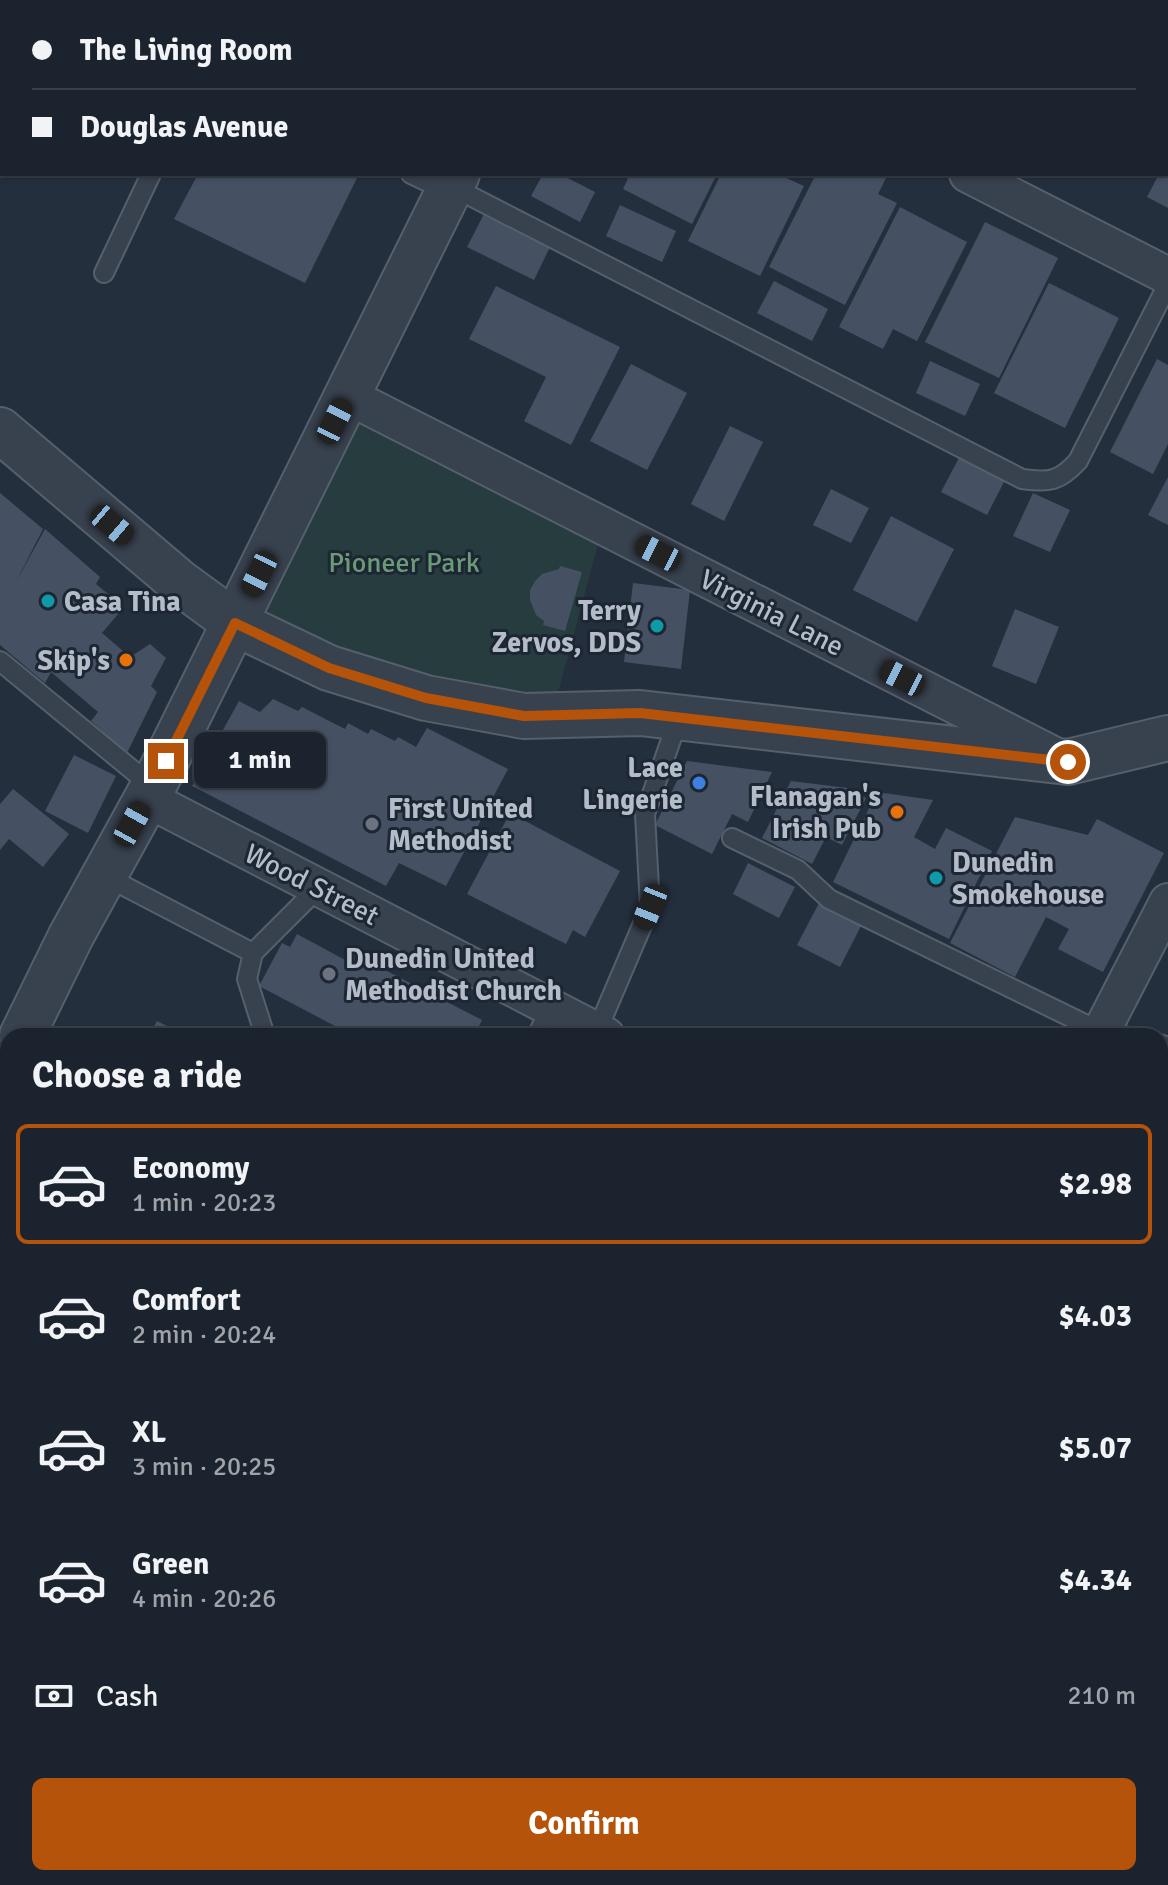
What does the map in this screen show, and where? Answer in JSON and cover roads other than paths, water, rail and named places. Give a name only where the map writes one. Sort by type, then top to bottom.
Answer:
[{"type":"street","points":[[972,176],[1168,276]]},
{"type":"street","points":[[26,1028],[103,875],[150,792],[348,396],[439,178]]},
{"type":"street","name":"Virginia Lane","points":[[348,396],[1068,762]]},
{"type":"street","points":[[0,430],[179,582],[235,623],[329,668],[426,698],[524,716],[640,713],[1068,762],[1168,738]]},
{"type":"street","name":"Wood Street","points":[[150,792],[544,1022],[573,1028]]},
{"type":"street","points":[[1111,1028],[1168,902]]},
{"type":"lane","points":[[104,273],[150,176]]},
{"type":"lane","points":[[439,178],[1022,479],[1043,482],[1065,475],[1078,461],[1168,284]]},
{"type":"lane","points":[[0,661],[150,792]]},
{"type":"lane","points":[[604,1028],[650,907],[645,814],[679,717]]},
{"type":"lane","points":[[732,838],[798,870],[829,899],[1094,1028]]},
{"type":"lane","points":[[103,875],[253,953]]},
{"type":"lane","points":[[262,1028],[247,979],[253,953],[318,888]]},
{"type":"place","name":"Casa Tina","points":[[48,601]]},
{"type":"place","name":"Terry Zervos, DDS","points":[[657,626]]},
{"type":"place","name":"Skip's","points":[[126,660]]},
{"type":"place","name":"Lace Lingerie","points":[[699,783]]},
{"type":"place","name":"Flanagan's Irish Pub","points":[[897,812]]},
{"type":"place","name":"First United Methodist","points":[[372,824]]},
{"type":"place","name":"Dunedin Smokehouse","points":[[936,878]]},
{"type":"place","name":"Dunedin United Methodist Church","points":[[329,974]]},
{"type":"park label","name":"Pioneer Park","points":[[404,562]]}]
